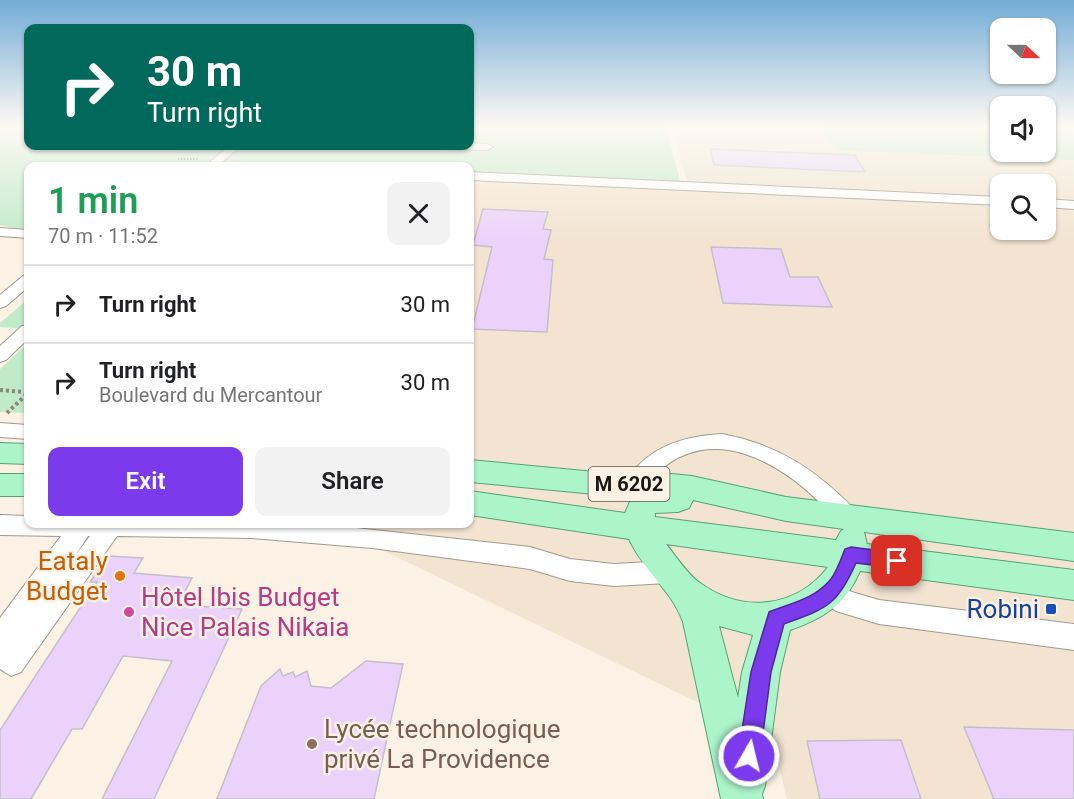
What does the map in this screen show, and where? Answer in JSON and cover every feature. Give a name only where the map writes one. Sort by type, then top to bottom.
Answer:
[{"type":"main road","points":[[0,453],[24,453]]},
{"type":"main road","name":"M 6202","points":[[474,471],[572,482],[616,485],[651,483],[692,488],[786,509],[1074,547]]},
{"type":"main road","points":[[0,485],[24,484]]},
{"type":"main road","points":[[786,509],[653,500],[645,501],[639,510],[638,520],[654,555],[678,583],[710,607],[750,619],[776,618],[814,604],[838,584],[851,555],[852,532],[848,518]]},
{"type":"main road","name":"M 6202","points":[[474,504],[1074,585]]},
{"type":"main road","points":[[678,583],[706,638],[742,799]]},
{"type":"main road","points":[[742,799],[761,672],[776,618]]},
{"type":"street","points":[[474,176],[990,201]]},
{"type":"street","points":[[1068,204],[1074,215]]},
{"type":"street","points":[[0,232],[24,234]]},
{"type":"street","points":[[0,303],[24,282]]},
{"type":"street","points":[[0,356],[24,334]]},
{"type":"street","points":[[0,430],[24,432]]},
{"type":"street","points":[[636,484],[657,461],[673,450],[698,442],[726,442],[754,449],[794,469],[831,499],[848,518]]},
{"type":"street","points":[[0,525],[24,525]]},
{"type":"street","points":[[6,651],[81,528]]},
{"type":"street","points":[[6,651],[109,528]]},
{"type":"street","points":[[252,528],[372,538],[530,558],[570,570],[678,583]]},
{"type":"street","points":[[830,592],[845,602],[879,612],[1074,637]]},
{"type":"path","points":[[0,390],[24,392]]},
{"type":"path","points":[[0,419],[24,396]]},
{"type":"shaded area","points":[[682,164],[1074,164],[1074,799],[787,799],[772,738],[336,528],[474,528],[474,183],[499,180],[689,188]]},
{"type":"green space","points":[[0,164],[24,164],[24,230],[0,225]]},
{"type":"green space","points":[[474,164],[676,164],[681,184],[474,173]]},
{"type":"green space","points":[[24,302],[24,329],[0,327],[0,323]]},
{"type":"green space","points":[[24,347],[24,413],[0,412],[0,369]]},
{"type":"building","points":[[860,164],[865,172],[714,165]]},
{"type":"building","points":[[483,209],[548,212],[543,229],[551,230],[544,259],[553,260],[547,332],[474,329],[492,247],[474,245]]},
{"type":"building","points":[[711,247],[781,249],[790,277],[818,277],[832,307],[723,303]]},
{"type":"building","points":[[108,556],[143,558],[134,573],[192,578],[178,605],[242,609],[154,799],[102,799],[172,661],[123,656],[82,729],[72,729],[31,799],[0,799],[0,730],[97,582],[90,582]]},
{"type":"building","name":"Lycée technologique privé La Providence","points":[[366,661],[403,664],[374,799],[217,799],[261,686],[280,669],[283,676],[293,672],[295,677],[307,671],[311,686],[331,688]]},
{"type":"building","points":[[964,727],[1074,730],[1074,799],[994,799]]},
{"type":"building","points":[[901,740],[921,799],[820,799],[807,741]]},
{"type":"place","name":"Eataly Budget","points":[[120,576]]},
{"type":"place","name":"Robini","points":[[1051,609]]},
{"type":"place","name":"Hôtel Ibis Budget Nice Palais Nikaia","points":[[129,612]]},
{"type":"place","name":"Lycée technologique privé La Providence","points":[[312,744]]},
{"type":"route","points":[[749,756],[761,672],[776,618],[814,604],[830,592],[838,584],[851,555],[897,561]]}]
